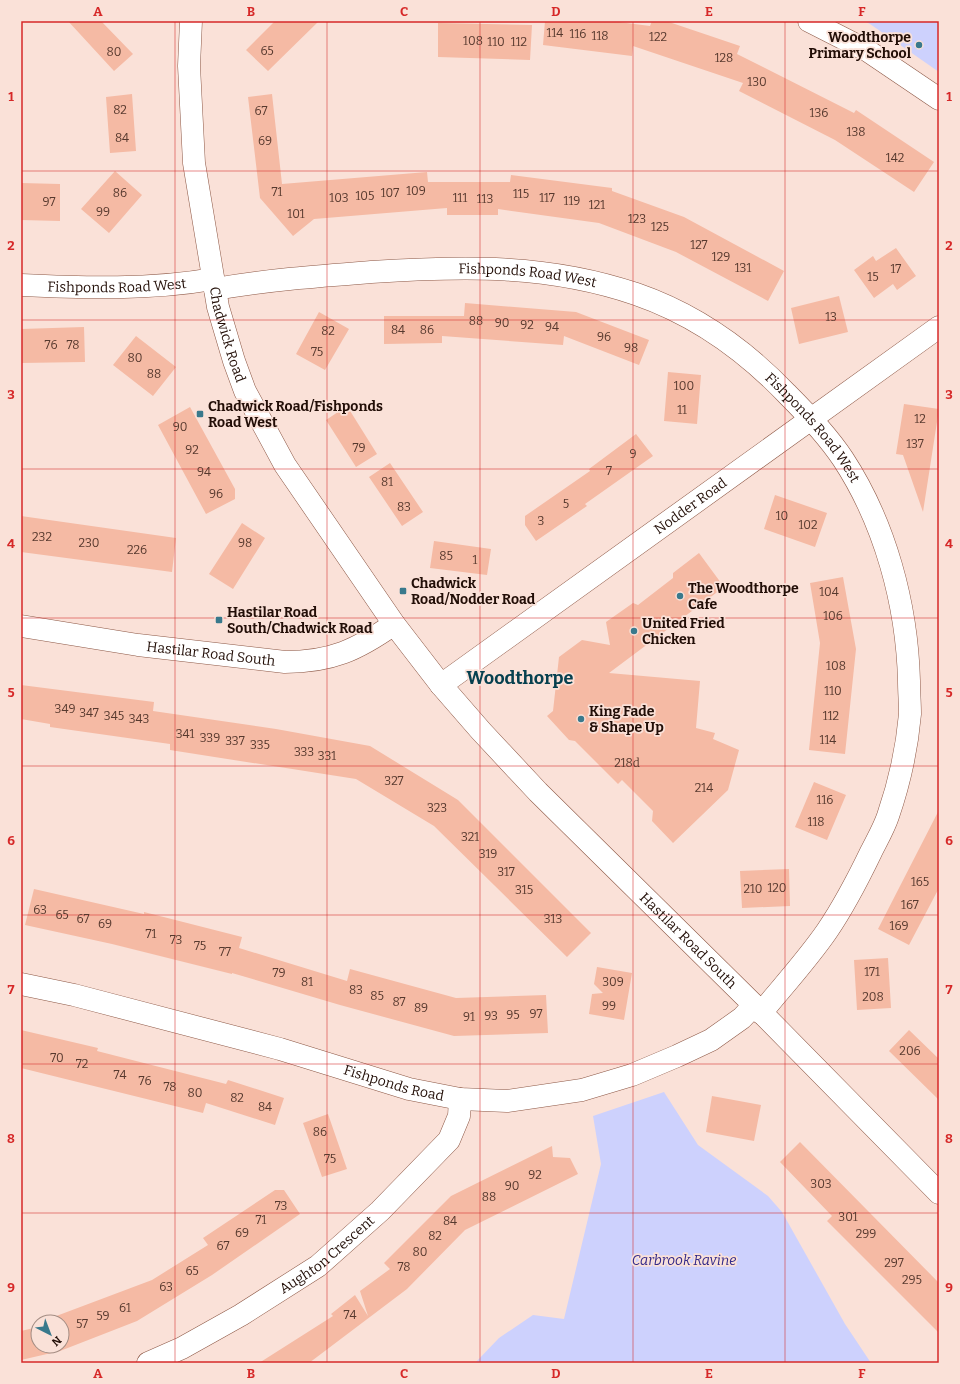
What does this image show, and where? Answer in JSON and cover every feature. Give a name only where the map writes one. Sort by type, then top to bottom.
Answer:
[{"type":"street","name":"Chadwick Road","points":[[191,21],[189,66],[194,163],[214,284],[224,331],[234,362],[245,391],[264,430],[304,496],[394,624],[441,685]]},
{"type":"street","points":[[809,21],[868,51],[939,98]]},
{"type":"street","name":"Fishponds Road West","points":[[21,285],[77,288],[214,284],[428,268],[509,269],[568,277],[635,294],[672,308],[708,328],[766,372],[811,418],[847,467],[872,514],[895,577],[908,652],[910,713],[901,766],[888,817],[854,889],[826,932],[758,1009]]},
{"type":"street","name":"Nodder Road","points":[[441,685],[939,327]]},
{"type":"street","name":"Hastilar Road South","points":[[21,626],[138,645],[285,662],[305,662],[338,656],[350,651],[394,624]]},
{"type":"street","name":"Hastilar Road South","points":[[441,685],[538,792],[758,1009],[939,1193]]},
{"type":"street","name":"Fishponds Road","points":[[21,984],[74,995],[280,1049],[409,1089],[460,1099],[514,1100],[582,1090],[632,1075],[711,1040],[742,1018],[758,1009]]},
{"type":"street","name":"Aughton Crescent","points":[[148,1363],[182,1348],[241,1315],[318,1266],[380,1211],[449,1140],[459,1116],[460,1099]]},
{"type":"green space","name":"Woodthorpe Primary School","points":[[864,21],[939,21],[939,72],[870,24]]},
{"type":"green space","name":"Carbrook Ravine","points":[[664,1092],[698,1145],[768,1196],[782,1212],[845,1324],[871,1363],[475,1363],[499,1338],[533,1315],[564,1319],[601,1164],[593,1116]]},
{"type":"building","points":[[68,21],[101,21],[133,54],[114,71]]},
{"type":"building","points":[[275,21],[319,21],[268,71],[246,50]]},
{"type":"building","points":[[545,21],[611,21],[650,26],[652,21],[666,21],[740,46],[737,54],[854,113],[856,110],[934,162],[914,192],[835,140],[739,91],[743,83],[633,46],[632,56],[543,45]]},
{"type":"building","points":[[438,23],[532,25],[530,60],[438,57]]},
{"type":"building","points":[[132,94],[136,151],[110,153],[106,97]]},
{"type":"building","points":[[272,94],[282,184],[427,172],[428,182],[510,182],[511,175],[612,188],[612,191],[684,217],[784,271],[768,301],[676,252],[599,223],[498,209],[498,215],[447,215],[447,208],[314,219],[293,236],[260,198],[248,97]]},
{"type":"building","points":[[115,171],[142,195],[109,233],[81,209]]},
{"type":"building","points":[[21,183],[60,184],[60,221],[21,220]]},
{"type":"building","points":[[896,248],[916,276],[897,290],[893,284],[874,298],[854,270],[873,256],[876,261]]},
{"type":"building","points":[[839,296],[848,332],[799,344],[791,308]]},
{"type":"building","points":[[465,303],[576,312],[649,340],[639,365],[564,336],[563,345],[442,336],[442,343],[384,344],[384,316],[464,316]]},
{"type":"building","points":[[319,312],[349,329],[325,370],[296,354]]},
{"type":"building","points":[[84,327],[85,362],[21,363],[21,329]]},
{"type":"building","points":[[136,336],[176,367],[153,396],[113,365]]},
{"type":"building","points":[[668,372],[701,375],[697,424],[664,421]]},
{"type":"building","points":[[904,404],[939,409],[923,512],[903,455],[896,454]]},
{"type":"building","points":[[347,406],[377,454],[356,467],[326,420]]},
{"type":"building","points":[[190,407],[235,489],[235,499],[206,514],[158,425]]},
{"type":"building","points":[[636,434],[653,456],[585,504],[587,506],[536,541],[525,525],[525,516],[590,471],[589,469]]},
{"type":"building","points":[[390,463],[423,512],[402,526],[369,477]]},
{"type":"building","points":[[775,495],[827,513],[815,547],[764,529]]},
{"type":"building","points":[[21,516],[176,538],[172,572],[21,552]]},
{"type":"building","points":[[242,523],[265,538],[233,589],[209,574]]},
{"type":"building","points":[[434,541],[491,549],[487,575],[430,568]]},
{"type":"building","points":[[699,553],[724,587],[609,673],[700,681],[696,728],[715,733],[713,739],[739,750],[728,790],[673,843],[652,821],[653,811],[622,780],[618,784],[575,741],[569,740],[547,716],[553,711],[559,657],[582,640],[610,645],[606,622],[633,603],[638,605],[673,578],[673,573]]},
{"type":"building","points":[[843,577],[856,649],[845,754],[809,750],[820,643],[810,583]]},
{"type":"building","points":[[21,685],[154,702],[153,711],[276,729],[370,746],[458,800],[591,933],[567,957],[434,826],[356,779],[170,750],[170,744],[50,727],[50,724],[21,719]]},
{"type":"building","points":[[814,782],[846,795],[827,840],[795,827]]},
{"type":"building","points":[[939,810],[939,888],[909,945],[878,929]]},
{"type":"building","points":[[789,869],[790,906],[742,908],[740,871]]},
{"type":"building","points":[[34,889],[144,914],[144,912],[242,937],[239,948],[347,981],[350,969],[456,998],[546,995],[548,1033],[454,1036],[340,1005],[232,973],[25,925]]},
{"type":"building","points":[[888,958],[891,1008],[857,1010],[854,960]]},
{"type":"building","points":[[597,967],[632,973],[624,1020],[589,1014],[592,994],[603,993],[594,984]]},
{"type":"building","points":[[21,1030],[98,1048],[97,1051],[226,1084],[228,1080],[284,1098],[275,1125],[206,1103],[203,1113],[21,1068]]},
{"type":"building","points":[[909,1030],[939,1059],[939,1100],[889,1051]]},
{"type":"building","points":[[712,1096],[761,1105],[754,1141],[706,1132]]},
{"type":"building","points":[[328,1114],[347,1169],[322,1177],[303,1123]]},
{"type":"building","points":[[800,1142],[939,1283],[939,1333],[827,1221],[832,1216],[780,1162]]},
{"type":"building","points":[[552,1146],[553,1157],[570,1158],[578,1174],[465,1230],[407,1289],[309,1363],[259,1363],[333,1316],[331,1314],[355,1295],[368,1316],[360,1291],[390,1269],[384,1263],[451,1196]]},
{"type":"building","points":[[275,1190],[284,1190],[300,1214],[212,1275],[137,1321],[70,1347],[70,1314],[62,1314],[152,1280],[208,1245],[203,1238]]},
{"type":"building","points":[[30,1329],[30,1354],[47,1354],[21,1360],[21,1331]]},
{"type":"place","name":"Woodthorpe Primary School","points":[[919,45]]},
{"type":"place","name":"Chadwick Road/Fishponds Road West","points":[[200,414]]},
{"type":"place","name":"Chadwick Road/Nodder Road","points":[[403,591]]},
{"type":"place","name":"The Woodthorpe Cafe","points":[[680,596]]},
{"type":"place","name":"Hastilar Road South/Chadwick Road","points":[[219,620]]},
{"type":"place","name":"United Fried Chicken","points":[[634,631]]},
{"type":"place","name":"King Fade & Shape Up","points":[[581,719]]},
{"type":"district","name":"Woodthorpe","points":[[520,678]]}]
